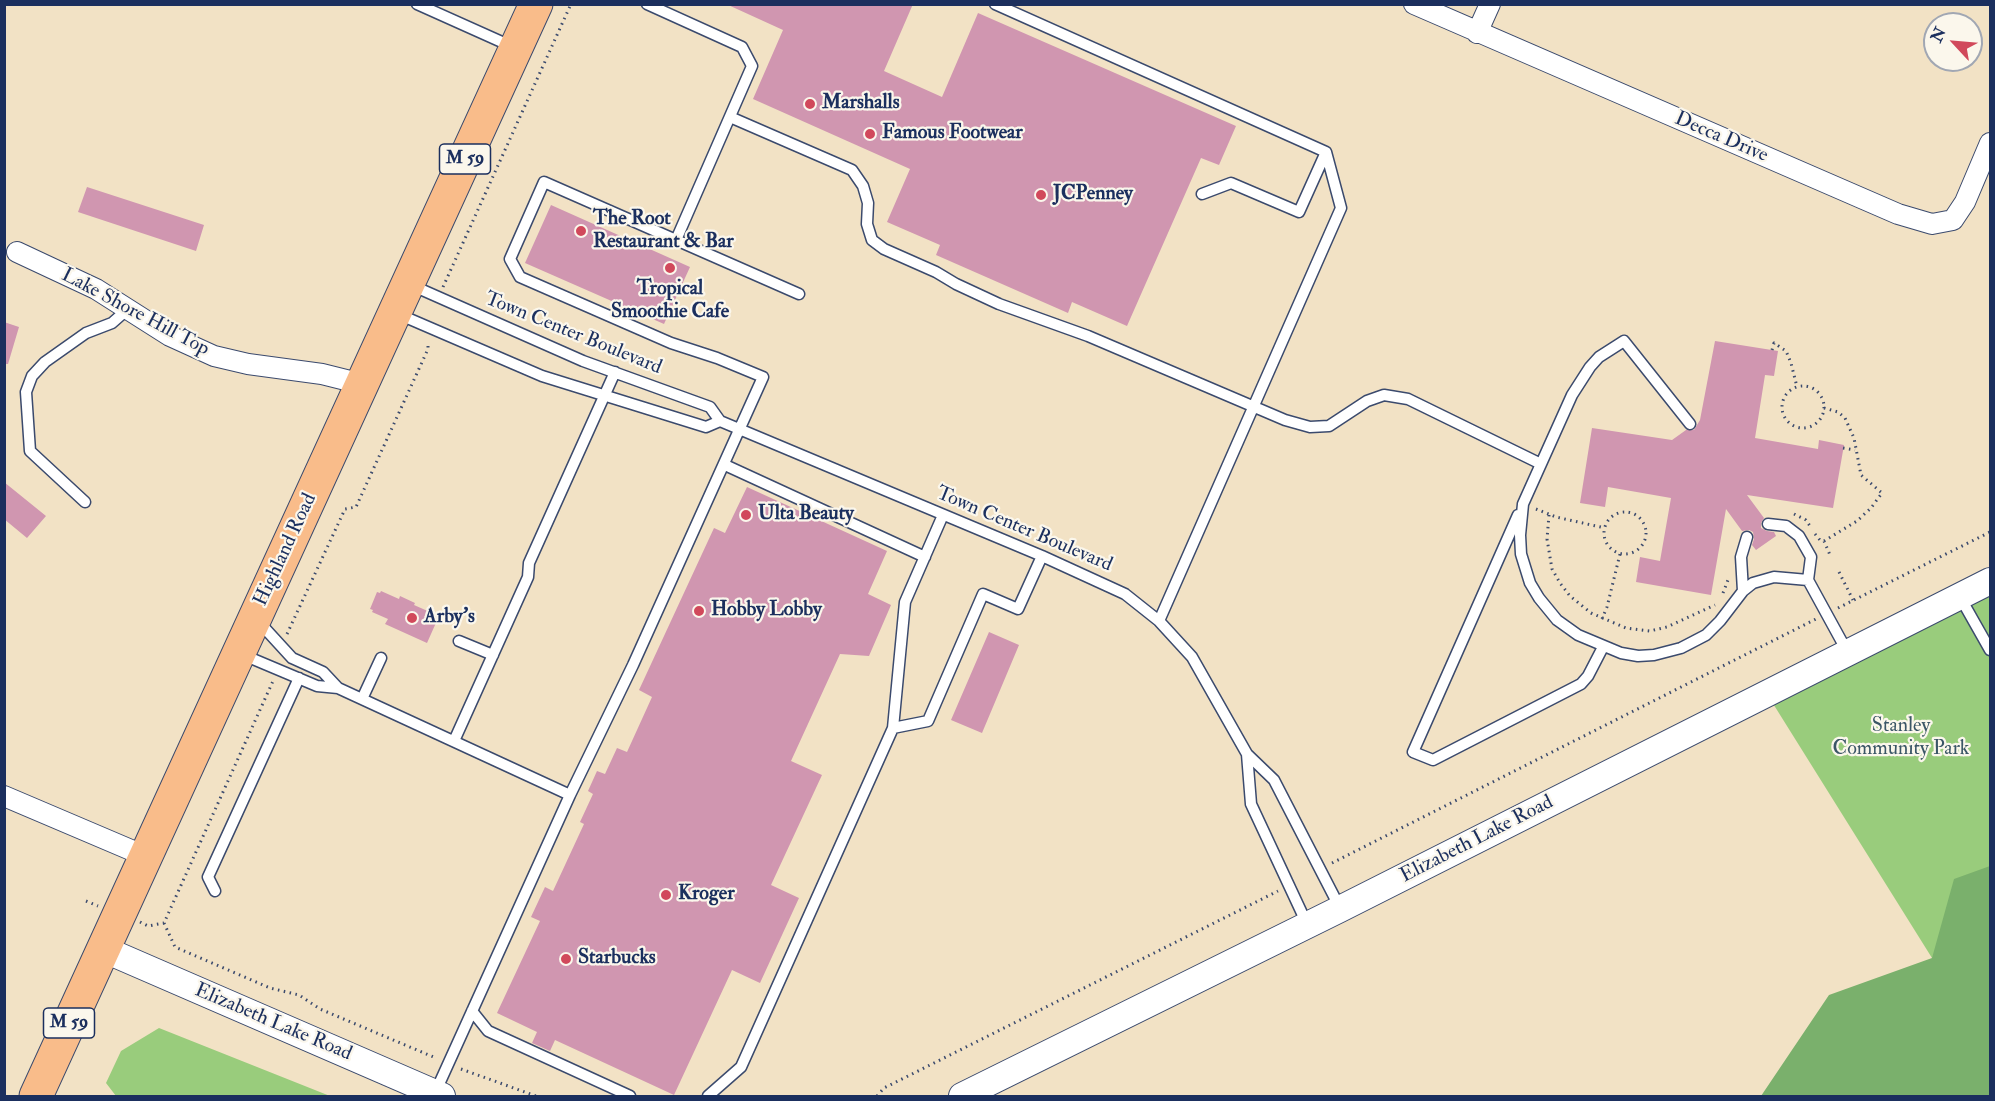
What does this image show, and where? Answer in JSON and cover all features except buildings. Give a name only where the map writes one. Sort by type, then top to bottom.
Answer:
[{"type":"highway","name":"Highland Road","points":[[36,1096],[536,4]]},
{"type":"street","name":"Decca Drive","points":[[1414,4],[1898,214],[1932,224],[1953,220],[1965,202],[1990,143]]},
{"type":"street","points":[[1477,33],[1490,4]]},
{"type":"street","name":"Lake Shore Hill Top","points":[[11,253],[96,289],[170,336],[214,356],[249,364],[322,374],[362,384]]},
{"type":"street","name":"Elizabeth Lake Road","points":[[962,1096],[991,1090],[1308,925],[1990,581]]},
{"type":"street","points":[[4,796],[145,856]]},
{"type":"street","name":"Elizabeth Lake Road","points":[[103,949],[439,1095]]},
{"type":"lane","points":[[417,4],[516,48]]},
{"type":"lane","points":[[647,4],[742,47],[752,66],[676,240]]},
{"type":"lane","points":[[995,4],[1326,152]]},
{"type":"lane","points":[[730,117],[852,170],[863,186],[868,203],[867,224],[872,240],[884,249],[999,304],[1088,336],[1253,408],[1310,428],[1329,426],[1367,401],[1384,395],[1408,399],[1541,464]]},
{"type":"lane","points":[[1202,194],[1231,183],[1299,212],[1326,152]]},
{"type":"lane","points":[[1159,621],[1341,208],[1326,152]]},
{"type":"lane","points":[[439,1095],[448,1064],[570,795],[725,465],[763,377],[717,358],[670,343],[520,277],[510,259],[544,182],[799,294]]},
{"type":"lane","name":"Town Center Boulevard","points":[[408,284],[583,361],[710,407],[720,422],[1042,556],[1125,594],[1159,621],[1192,657],[1247,754],[1274,780],[1340,909]]},
{"type":"lane","points":[[85,502],[30,451],[26,392],[32,376],[45,362],[86,333],[112,322],[129,308]]},
{"type":"lane","name":"Town Center Boulevard","points":[[394,313],[542,376],[706,427],[720,422]]},
{"type":"lane","points":[[1603,647],[1588,676],[1581,684],[1432,760],[1413,752],[1581,378],[1599,357],[1624,341],[1690,424]]},
{"type":"lane","points":[[454,741],[528,577],[528,562],[615,372]]},
{"type":"lane","points":[[725,465],[925,557]]},
{"type":"lane","points":[[1523,504],[1521,554],[1534,591],[1544,606],[1578,635],[1621,653],[1638,656],[1665,654],[1697,641],[1713,629],[1743,591],[1753,583],[1765,578],[1808,580]]},
{"type":"lane","points":[[708,1096],[741,1067],[893,728],[905,602],[943,515]]},
{"type":"lane","points":[[1768,524],[1786,526],[1799,536],[1811,557],[1808,580],[1848,653]]},
{"type":"lane","points":[[1743,591],[1741,557],[1747,537]]},
{"type":"lane","points":[[893,728],[928,721],[983,594],[1018,609],[1042,556]]},
{"type":"lane","points":[[1960,597],[1990,650]]},
{"type":"lane","points":[[255,618],[292,658],[323,672],[338,688]]},
{"type":"lane","points":[[459,641],[493,655]]},
{"type":"lane","points":[[238,653],[317,686],[338,688],[570,795]]},
{"type":"lane","points":[[362,699],[381,658]]},
{"type":"lane","points":[[215,891],[208,877],[298,678]]},
{"type":"lane","name":"Town Center Boulevard","points":[[1247,754],[1251,804],[1308,925]]},
{"type":"lane","points":[[472,1011],[488,1030],[630,1096]]},
{"type":"path","points":[[447,279],[571,4]]},
{"type":"path","points":[[1772,350],[1774,343],[1786,351],[1797,387]]},
{"type":"path","points":[[286,638],[345,509],[356,507],[428,349],[428,344]]},
{"type":"path","points":[[1797,387],[1808,387],[1818,392],[1824,408],[1821,418],[1812,426],[1801,428],[1791,424],[1784,415],[1783,404],[1787,394],[1797,387]]},
{"type":"path","points":[[1824,408],[1838,412],[1845,418],[1854,438],[1861,475],[1882,493],[1857,521],[1824,541],[1830,555]]},
{"type":"path","points":[[1843,448],[1855,450]]},
{"type":"path","points":[[1523,504],[1549,515],[1605,528]]},
{"type":"path","points":[[1624,512],[1636,516],[1645,526],[1643,544],[1633,553],[1620,554],[1607,544],[1605,528],[1612,517],[1624,512]]},
{"type":"path","points":[[1549,515],[1547,543],[1555,576],[1575,602],[1586,611],[1632,630],[1656,630],[1719,604]]},
{"type":"path","points":[[1320,870],[1990,532]]},
{"type":"path","points":[[1602,619],[1620,554]]},
{"type":"path","points":[[1839,572],[1853,600]]},
{"type":"path","points":[[1722,597],[1729,577]]},
{"type":"path","points":[[273,677],[164,923],[175,947],[270,988],[299,995],[320,1009],[448,1064],[536,1096]]},
{"type":"path","points":[[877,1096],[884,1088],[1289,885]]},
{"type":"path","points":[[148,926],[164,923]]},
{"type":"green space","name":"Stanley Community Park","points":[[1990,590],[1990,976],[1932,958],[1772,702]]},
{"type":"green space","points":[[1990,866],[1990,1096],[1761,1096],[1829,995],[1932,958],[1954,879]]},
{"type":"green space","points":[[159,1028],[330,1096],[116,1096],[106,1083],[121,1051]]},
{"type":"place","name":"Marshalls","points":[[810,104]]},
{"type":"place","name":"Famous Footwear","points":[[870,134]]},
{"type":"place","name":"JCPenney","points":[[1041,195]]},
{"type":"place","name":"The Root Restaurant & Bar","points":[[581,231]]},
{"type":"place","name":"Tropical Smoothie Cafe","points":[[670,268]]},
{"type":"place","name":"Ulta Beauty","points":[[746,515]]},
{"type":"place","name":"Hobby Lobby","points":[[699,611]]},
{"type":"place","name":"Arby's","points":[[412,618]]},
{"type":"place","name":"Kroger","points":[[666,895]]},
{"type":"place","name":"Starbucks","points":[[566,959]]}]
